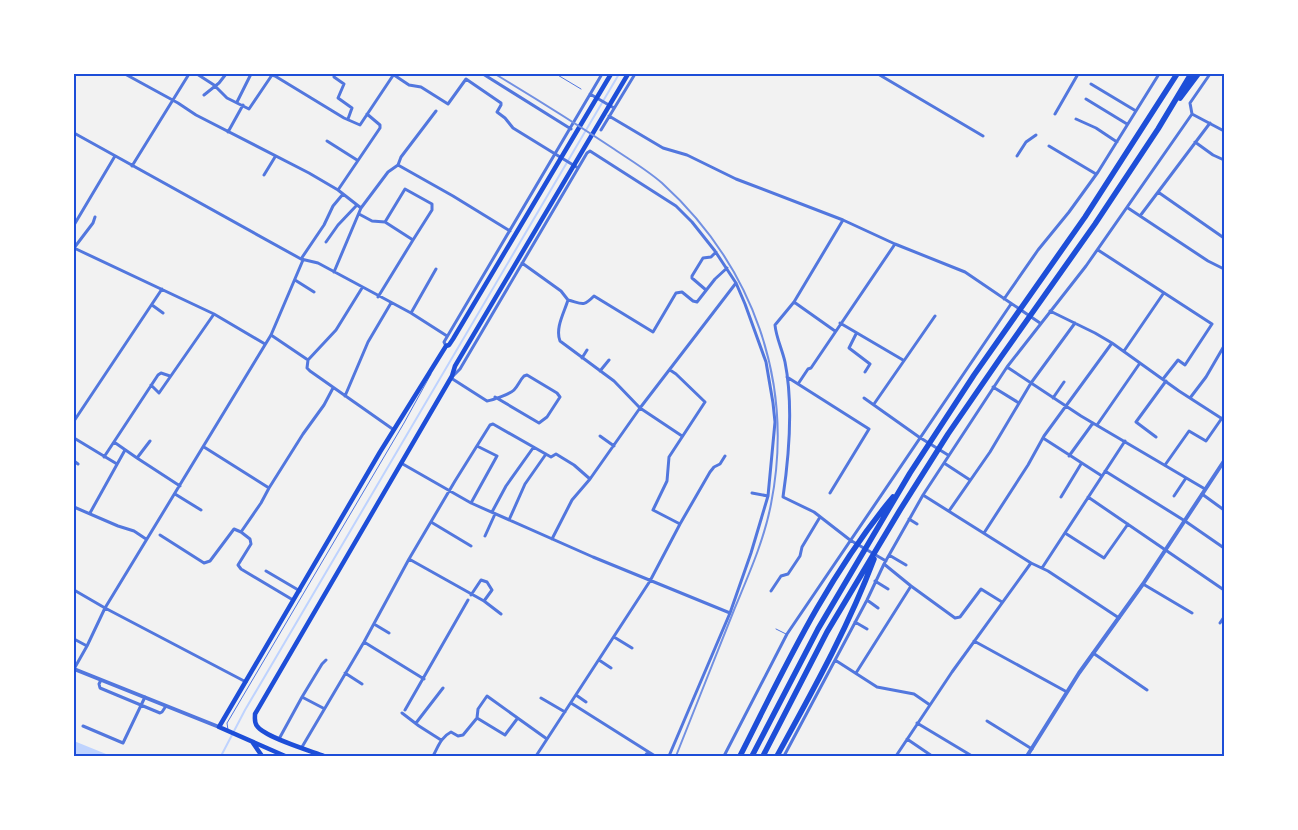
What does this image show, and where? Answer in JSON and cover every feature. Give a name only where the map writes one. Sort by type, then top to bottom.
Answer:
[{"type":"highway","points":[[752,756],[818,629],[937,430],[1085,217],[1177,74]]},
{"type":"highway","points":[[763,756],[827,632],[948,434],[1095,224],[1191,74]]},
{"type":"highway","points":[[1158,128],[1198,74]]},
{"type":"highway","points":[[740,756],[781,675],[832,583],[876,518],[904,484]]},
{"type":"highway","points":[[777,756],[861,594],[880,546]]},
{"type":"main road","points":[[285,756],[219,728],[394,430],[446,346],[449,346],[611,74]]},
{"type":"main road","points":[[324,756],[278,739],[258,728],[255,722],[256,714],[452,377],[455,366],[628,74]]},
{"type":"main road","points":[[252,742],[262,756]]},
{"type":"street","points":[[125,74],[196,115],[309,173],[344,194],[361,208]]},
{"type":"street","points":[[132,166],[189,74]]},
{"type":"street","points":[[198,74],[227,98],[250,108],[271,74],[344,118],[360,125],[394,74],[409,85],[421,87],[448,104],[466,79],[500,102],[501,104],[497,112],[513,128],[577,168]]},
{"type":"street","points":[[204,95],[219,83],[226,74]]},
{"type":"street","points":[[237,102],[250,74]]},
{"type":"street","points":[[334,74],[334,77],[344,84],[338,98],[352,108],[348,119]]},
{"type":"street","points":[[483,74],[571,129]]},
{"type":"street","points":[[446,346],[444,342],[447,336],[557,155],[602,74]]},
{"type":"street","points":[[601,130],[635,74]]},
{"type":"street","points":[[878,74],[983,136]]},
{"type":"street","points":[[1055,114],[1078,74]]},
{"type":"street","points":[[1004,298],[1096,174],[1157,74]]},
{"type":"street","points":[[784,756],[867,600],[885,562],[923,495],[1007,367],[1098,250],[1128,208],[1192,114],[1190,103],[1210,74]]},
{"type":"street","points":[[1091,84],[1136,111]]},
{"type":"street","points":[[591,94],[613,108]]},
{"type":"street","points":[[1086,99],[1127,124]]},
{"type":"street","points":[[228,132],[243,105]]},
{"type":"street","points":[[334,272],[361,208],[388,172],[397,166],[401,157],[436,111]]},
{"type":"street","points":[[338,190],[380,128],[380,124],[367,114]]},
{"type":"street","points":[[1192,114],[1224,130]]},
{"type":"street","points":[[609,116],[663,148],[686,155],[736,179],[843,220],[894,244],[965,272],[1040,323]]},
{"type":"street","points":[[1076,119],[1096,128],[1117,142]]},
{"type":"street","points":[[1140,216],[1210,123]]},
{"type":"street","points":[[74,134],[302,260],[318,263],[378,297],[411,313],[447,336]]},
{"type":"street","points":[[1017,156],[1026,142],[1036,135]]},
{"type":"street","points":[[327,141],[357,160]]},
{"type":"street","points":[[1195,142],[1224,160]]},
{"type":"street","points":[[1049,146],[1096,174]]},
{"type":"street","points":[[495,397],[539,423],[547,417],[560,397],[557,392],[527,375],[524,376],[513,391],[495,397],[488,401],[452,377],[460,369],[577,168],[590,151],[676,206],[692,222],[716,252],[736,283],[766,362],[773,403],[775,422],[768,496],[752,553],[730,612],[669,756]]},
{"type":"street","points":[[74,225],[115,156]]},
{"type":"street","points":[[264,176],[275,157]]},
{"type":"street","points":[[397,166],[453,196],[510,231]]},
{"type":"street","points":[[378,297],[432,210],[432,205],[405,189],[385,222]]},
{"type":"street","points":[[1158,192],[1224,238]]},
{"type":"street","points":[[219,728],[74,669],[87,646],[104,608],[146,539],[156,532],[180,486],[271,335],[302,260],[324,226],[333,206],[344,194]]},
{"type":"street","points":[[326,242],[338,225],[357,205]]},
{"type":"street","points":[[1128,208],[1208,261],[1224,269]]},
{"type":"street","points":[[359,214],[372,221],[385,222],[413,240]]},
{"type":"street","points":[[95,217],[93,223],[74,248],[214,314],[265,344]]},
{"type":"street","points":[[843,220],[794,302],[775,325],[787,377],[788,455],[783,497],[820,516],[850,540],[885,562],[911,586],[955,618],[960,617],[981,589],[1002,602]]},
{"type":"street","points":[[798,384],[808,369],[811,368],[894,244]]},
{"type":"street","points":[[1098,250],[1163,294],[1212,324],[1185,365],[1178,360],[1136,422],[1156,436]]},
{"type":"street","points":[[706,290],[692,276],[703,258],[711,257],[716,252]]},
{"type":"street","points":[[522,263],[561,291],[568,300],[586,304],[594,296],[652,332],[678,291],[697,302],[715,279],[727,268]]},
{"type":"street","points":[[411,313],[436,269]]},
{"type":"street","points":[[295,280],[314,292]]},
{"type":"street","points":[[552,539],[572,500],[590,479],[640,408],[736,283]]},
{"type":"street","points":[[362,288],[336,330],[308,360],[307,368],[332,388],[394,430]]},
{"type":"street","points":[[74,421],[162,289]]},
{"type":"street","points":[[1124,351],[1163,294]]},
{"type":"street","points":[[568,300],[558,328],[560,341],[600,371],[625,392],[640,408],[682,436]]},
{"type":"street","points":[[794,302],[835,331]]},
{"type":"street","points":[[345,396],[368,342],[390,303]]},
{"type":"street","points":[[724,756],[787,634],[1011,304]]},
{"type":"street","points":[[152,305],[163,313]]},
{"type":"street","points":[[1050,312],[1112,343],[1223,419],[1206,441],[1189,430],[1165,465]]},
{"type":"street","points":[[151,385],[159,393],[214,314]]},
{"type":"street","points":[[874,404],[935,316]]},
{"type":"street","points":[[840,323],[903,360]]},
{"type":"street","points":[[949,511],[1031,383],[1075,323]]},
{"type":"street","points":[[856,334],[849,348],[870,364],[865,372]]},
{"type":"street","points":[[271,335],[308,360]]},
{"type":"street","points":[[984,533],[1028,465],[1043,438],[1112,343]]},
{"type":"street","points":[[1190,398],[1206,377],[1224,346]]},
{"type":"street","points":[[582,358],[587,350]]},
{"type":"street","points":[[600,371],[609,360]]},
{"type":"street","points":[[1097,425],[1140,363]]},
{"type":"street","points":[[1007,367],[1053,398],[1205,489]]},
{"type":"street","points":[[670,370],[705,402],[669,457],[667,481],[653,510],[680,524]]},
{"type":"street","points":[[104,457],[151,385],[161,373],[170,376]]},
{"type":"street","points":[[787,377],[869,428],[830,493]]},
{"type":"street","points":[[1053,398],[1064,382]]},
{"type":"street","points":[[993,387],[1019,403]]},
{"type":"street","points":[[241,532],[303,434],[324,405],[332,388]]},
{"type":"street","points":[[864,398],[948,455]]},
{"type":"street","points":[[1069,456],[1093,422]]},
{"type":"street","points":[[302,747],[323,708],[364,642],[409,559],[490,426],[493,424],[532,448],[551,457],[556,454],[574,465],[590,479]]},
{"type":"street","points":[[600,436],[614,446]]},
{"type":"street","points":[[74,438],[117,464]]},
{"type":"street","points":[[1043,438],[1102,476]]},
{"type":"street","points":[[137,458],[150,441]]},
{"type":"street","points":[[1042,568],[1125,441]]},
{"type":"street","points":[[114,442],[180,486]]},
{"type":"street","points":[[471,503],[496,456],[477,446]]},
{"type":"street","points":[[204,447],[269,488]]},
{"type":"street","points":[[485,536],[506,486],[532,448]]},
{"type":"street","points":[[90,513],[126,450]]},
{"type":"street","points":[[509,520],[525,484],[546,454]]},
{"type":"street","points":[[536,756],[650,581],[710,472],[720,464],[725,456]]},
{"type":"street","points":[[74,461],[78,464]]},
{"type":"street","points":[[1027,756],[1093,653],[1144,584],[1224,461]]},
{"type":"street","points":[[401,463],[471,503],[650,581],[730,612]]},
{"type":"street","points":[[944,463],[970,480]]},
{"type":"street","points":[[1061,497],[1082,464]]},
{"type":"street","points":[[1106,471],[1224,548]]},
{"type":"street","points":[[1174,496],[1186,478]]},
{"type":"street","points":[[752,493],[768,496]]},
{"type":"street","points":[[176,494],[202,510]]},
{"type":"street","points":[[1202,494],[1224,510]]},
{"type":"street","points":[[923,495],[1119,618]]},
{"type":"street","points":[[1088,497],[1224,590]]},
{"type":"street","points":[[74,507],[118,526],[134,530],[146,539]]},
{"type":"street","points":[[771,591],[781,576],[788,574],[800,556],[802,547],[820,516]]},
{"type":"street","points":[[909,519],[917,524]]},
{"type":"street","points":[[431,522],[472,546]]},
{"type":"street","points":[[1065,533],[1104,558],[1128,524]]},
{"type":"street","points":[[156,532],[204,562],[210,560],[234,529],[241,532],[250,539],[251,544],[239,563],[239,567],[294,601]]},
{"type":"street","points":[[889,555],[906,565]]},
{"type":"street","points":[[409,559],[484,601],[501,614]]},
{"type":"street","points":[[896,756],[974,641],[1031,562]]},
{"type":"street","points":[[266,571],[300,591]]},
{"type":"street","points":[[471,595],[481,580],[487,582],[492,590],[484,601]]},
{"type":"street","points":[[876,581],[888,589]]},
{"type":"street","points":[[1144,584],[1192,614]]},
{"type":"street","points":[[856,673],[911,586]]},
{"type":"street","points":[[74,590],[104,608],[246,682]]},
{"type":"street","points":[[441,740],[416,723],[404,712],[468,600]]},
{"type":"street","points":[[867,600],[878,608]]},
{"type":"street","points":[[1220,623],[1224,616]]},
{"type":"street","points":[[855,622],[866,629]]},
{"type":"street","points":[[374,624],[389,633]]},
{"type":"street","points":[[614,637],[632,648]]},
{"type":"street","points":[[74,639],[87,646]]},
{"type":"street","points":[[974,641],[1067,692]]},
{"type":"street","points":[[364,642],[424,678]]},
{"type":"street","points":[[1093,653],[1147,690]]},
{"type":"street","points":[[278,739],[326,660]]},
{"type":"street","points":[[599,660],[611,668]]},
{"type":"street","points":[[835,660],[877,687],[914,694],[930,705]]},
{"type":"street","points":[[345,674],[362,684]]},
{"type":"street","points":[[101,680],[98,686],[100,688],[160,713],[166,706]]},
{"type":"street","points":[[416,723],[443,688]]},
{"type":"street","points":[[576,695],[586,702]]},
{"type":"street","points":[[433,756],[446,734],[451,732],[458,736],[463,736],[477,718],[478,709],[486,696],[547,739]]},
{"type":"street","points":[[302,697],[323,708]]},
{"type":"street","points":[[83,726],[123,743],[145,698]]},
{"type":"street","points":[[541,698],[565,712]]},
{"type":"street","points":[[571,703],[655,756]]},
{"type":"street","points":[[477,718],[505,735],[517,719]]},
{"type":"street","points":[[987,721],[1032,749]]},
{"type":"street","points":[[917,723],[972,756]]},
{"type":"street","points":[[907,739],[932,756]]},
{"type":"street","points":[[645,756],[648,752]]},
{"type":"lane","points":[[556,74],[581,89]]},
{"type":"lane","points":[[230,732],[227,726],[230,718],[429,380],[446,346]]},
{"type":"lane","points":[[776,629],[787,634]]},
{"type":"water","points":[[74,741],[111,756],[82,756],[74,753]]},
{"type":"waterway","points":[[221,756],[245,710],[619,74]]},
{"type":"railway","points":[[495,74],[570,120],[662,183],[694,216],[721,251],[743,289],[760,329],[771,371],[777,414],[777,459],[771,504],[755,558],[676,756]]}]
